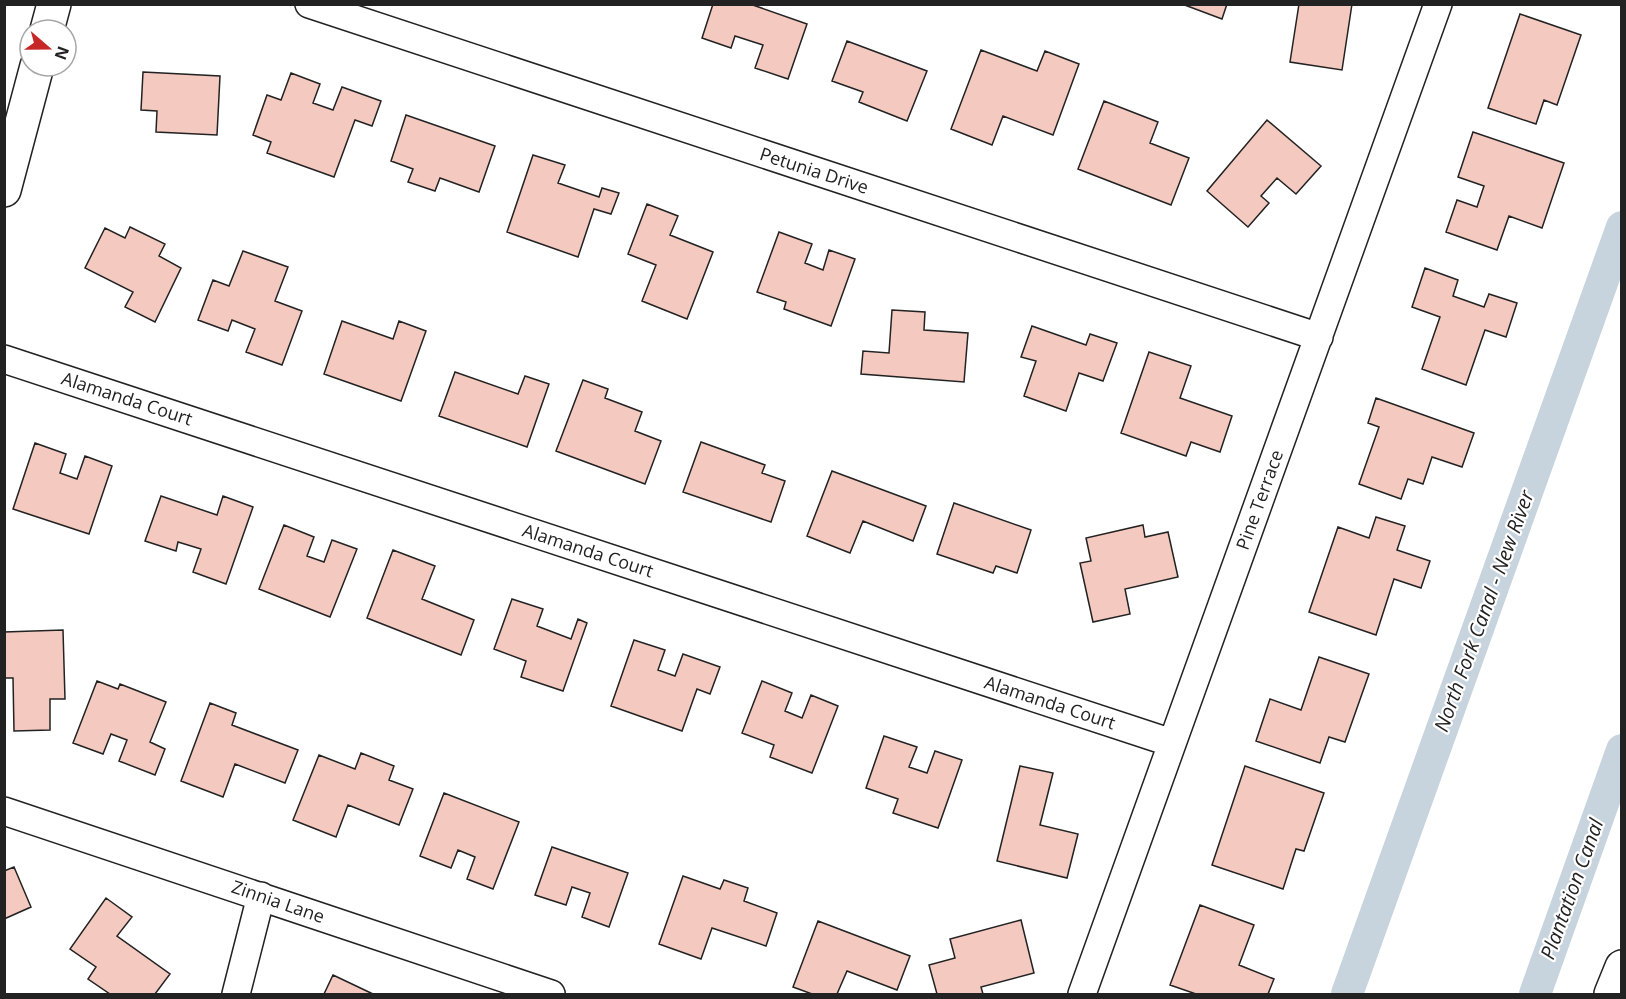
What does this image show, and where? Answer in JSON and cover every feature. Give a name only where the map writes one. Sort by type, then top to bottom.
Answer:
[{"type":"street","name":"Petunia Drive","points":[[309,4],[1319,337]]},
{"type":"street","name":"Pine Terrace","points":[[1082,994],[1438,4]]},
{"type":"street","points":[[6,180],[34,78]]},
{"type":"street","name":"Alamanda Court","points":[[4,359],[1172,743]]},
{"type":"street","name":"Zinnia Lane","points":[[4,811],[551,994]]},
{"type":"street","points":[[236,994],[261,896]]},
{"type":"building","points":[[713,4],[750,4],[807,24],[788,79],[755,68],[763,45],[735,36],[731,48],[702,38]]},
{"type":"building","points":[[1182,4],[1227,4],[1222,19]]},
{"type":"building","points":[[1299,4],[1352,4],[1342,70],[1290,62]]},
{"type":"building","points":[[1520,14],[1581,35],[1557,105],[1544,100],[1536,124],[1488,108]]},
{"type":"building","points":[[847,41],[927,71],[907,121],[859,102],[863,92],[832,81]]},
{"type":"building","points":[[981,50],[1037,71],[1045,51],[1079,64],[1053,135],[1003,116],[992,145],[951,129]]},
{"type":"building","points":[[143,72],[220,76],[217,135],[156,132],[157,111],[141,110]]},
{"type":"building","points":[[291,73],[320,84],[313,103],[333,110],[342,87],[381,101],[372,126],[355,120],[334,177],[267,153],[271,142],[253,135],[267,95],[281,100]]},
{"type":"building","points":[[1104,101],[1158,122],[1150,143],[1189,158],[1171,205],[1078,169]]},
{"type":"building","points":[[406,115],[495,146],[479,192],[440,178],[435,191],[408,182],[413,169],[391,161]]},
{"type":"building","points":[[1267,120],[1321,166],[1296,194],[1277,178],[1261,196],[1269,203],[1248,227],[1207,191]]},
{"type":"building","points":[[1473,132],[1564,163],[1542,228],[1509,216],[1497,250],[1446,232],[1457,200],[1477,207],[1484,186],[1458,177]]},
{"type":"building","points":[[533,155],[565,165],[558,183],[599,197],[602,188],[619,193],[611,214],[594,209],[578,257],[507,232]]},
{"type":"building","points":[[647,204],[678,216],[670,235],[713,252],[687,319],[642,301],[656,265],[628,254]]},
{"type":"building","points":[[130,227],[165,244],[159,256],[181,268],[155,322],[125,307],[133,292],[85,268],[105,228],[125,238]]},
{"type":"building","points":[[779,232],[812,244],[805,263],[823,270],[829,250],[855,259],[831,326],[784,309],[786,302],[757,292]]},
{"type":"building","points":[[243,251],[288,267],[275,301],[302,311],[282,365],[246,352],[255,329],[232,320],[228,331],[198,320],[213,280],[229,286]]},
{"type":"building","points":[[1425,268],[1458,280],[1453,296],[1484,307],[1489,294],[1517,303],[1506,337],[1485,330],[1466,385],[1422,369],[1440,317],[1412,307]]},
{"type":"building","points":[[892,310],[925,312],[924,330],[968,333],[964,382],[861,374],[863,351],[889,353]]},
{"type":"building","points":[[342,321],[393,339],[399,321],[426,331],[401,401],[324,374]]},
{"type":"building","points":[[1032,326],[1086,345],[1090,334],[1117,343],[1103,381],[1079,373],[1066,411],[1024,396],[1036,361],[1021,357]]},
{"type":"building","points":[[1149,352],[1191,366],[1180,398],[1232,416],[1220,452],[1191,442],[1186,456],[1121,433]]},
{"type":"building","points":[[455,372],[518,394],[525,376],[549,384],[527,447],[439,416]]},
{"type":"building","points":[[583,380],[608,389],[605,398],[642,412],[635,431],[661,441],[645,484],[556,451]]},
{"type":"building","points":[[1376,398],[1474,433],[1462,467],[1432,457],[1423,484],[1408,479],[1401,499],[1359,484],[1379,427],[1368,423]]},
{"type":"building","points":[[701,442],[765,465],[762,473],[785,481],[771,522],[683,492]]},
{"type":"building","points":[[35,443],[66,454],[60,473],[77,479],[85,456],[112,466],[89,534],[13,509]]},
{"type":"building","points":[[832,471],[926,506],[913,541],[863,521],[850,553],[807,536]]},
{"type":"building","points":[[161,496],[217,515],[223,496],[253,507],[226,584],[193,572],[201,549],[178,542],[176,551],[145,541]]},
{"type":"building","points":[[954,503],[1031,530],[1017,573],[996,566],[993,573],[937,554]]},
{"type":"building","points":[[1376,517],[1405,526],[1397,550],[1430,561],[1421,588],[1394,579],[1376,635],[1309,612],[1338,527],[1369,538]]},
{"type":"building","points":[[284,525],[314,537],[307,556],[324,562],[332,540],[357,549],[330,617],[259,589]]},
{"type":"building","points":[[1143,525],[1145,537],[1168,532],[1178,577],[1125,589],[1130,614],[1093,622],[1080,563],[1091,561],[1086,538]]},
{"type":"building","points":[[393,550],[435,566],[422,599],[474,620],[461,655],[367,618]]},
{"type":"building","points":[[512,599],[543,609],[537,626],[571,639],[578,619],[587,623],[563,691],[521,677],[526,661],[494,649]]},
{"type":"building","points":[[63,630],[65,699],[50,699],[50,730],[14,731],[13,678],[4,678],[4,632]]},
{"type":"building","points":[[634,640],[665,650],[658,670],[675,676],[683,654],[720,667],[710,694],[697,689],[682,731],[611,706]]},
{"type":"building","points":[[1319,657],[1369,674],[1345,742],[1329,737],[1320,763],[1256,741],[1270,699],[1301,710]]},
{"type":"building","points":[[97,681],[118,689],[120,684],[166,702],[150,742],[165,749],[155,775],[119,761],[127,740],[111,734],[103,754],[73,743]]},
{"type":"building","points":[[762,681],[792,693],[785,711],[802,718],[811,695],[838,706],[812,773],[770,757],[774,745],[742,733]]},
{"type":"building","points":[[210,703],[236,713],[232,725],[298,750],[285,783],[235,764],[223,797],[181,781]]},
{"type":"building","points":[[884,736],[917,747],[909,767],[927,773],[935,751],[962,760],[938,828],[893,813],[898,799],[866,788]]},
{"type":"building","points":[[361,753],[394,766],[389,780],[413,789],[399,825],[348,805],[336,837],[293,820],[319,755],[355,769]]},
{"type":"building","points":[[1020,766],[1053,773],[1040,825],[1078,834],[1067,878],[997,861]]},
{"type":"building","points":[[1245,766],[1324,793],[1304,851],[1296,849],[1283,889],[1212,865]]},
{"type":"building","points":[[444,793],[519,822],[493,889],[467,879],[475,857],[458,850],[451,868],[420,856]]},
{"type":"building","points":[[552,847],[628,873],[609,927],[582,917],[590,893],[572,887],[566,905],[535,895]]},
{"type":"building","points":[[14,867],[31,907],[4,919],[4,871]]},
{"type":"building","points":[[683,876],[720,889],[724,880],[748,888],[744,901],[777,913],[766,946],[712,928],[701,959],[659,944]]},
{"type":"building","points":[[106,898],[132,917],[117,936],[170,974],[155,994],[110,994],[88,979],[96,967],[70,949]]},
{"type":"building","points":[[1200,905],[1254,925],[1239,965],[1274,979],[1268,994],[1196,994],[1170,985]]},
{"type":"building","points":[[1021,920],[1034,973],[981,987],[983,994],[937,994],[929,965],[955,958],[950,939]]},
{"type":"building","points":[[818,921],[910,956],[897,990],[847,971],[837,994],[812,994],[793,987]]},
{"type":"building","points":[[333,975],[373,994],[324,994]]},
{"type":"waterway","name":"North Fork Canal - New River","points":[[1347,994],[1622,227]]},
{"type":"waterway","name":"Plantation Canal","points":[[1535,994],[1622,750]]}]
